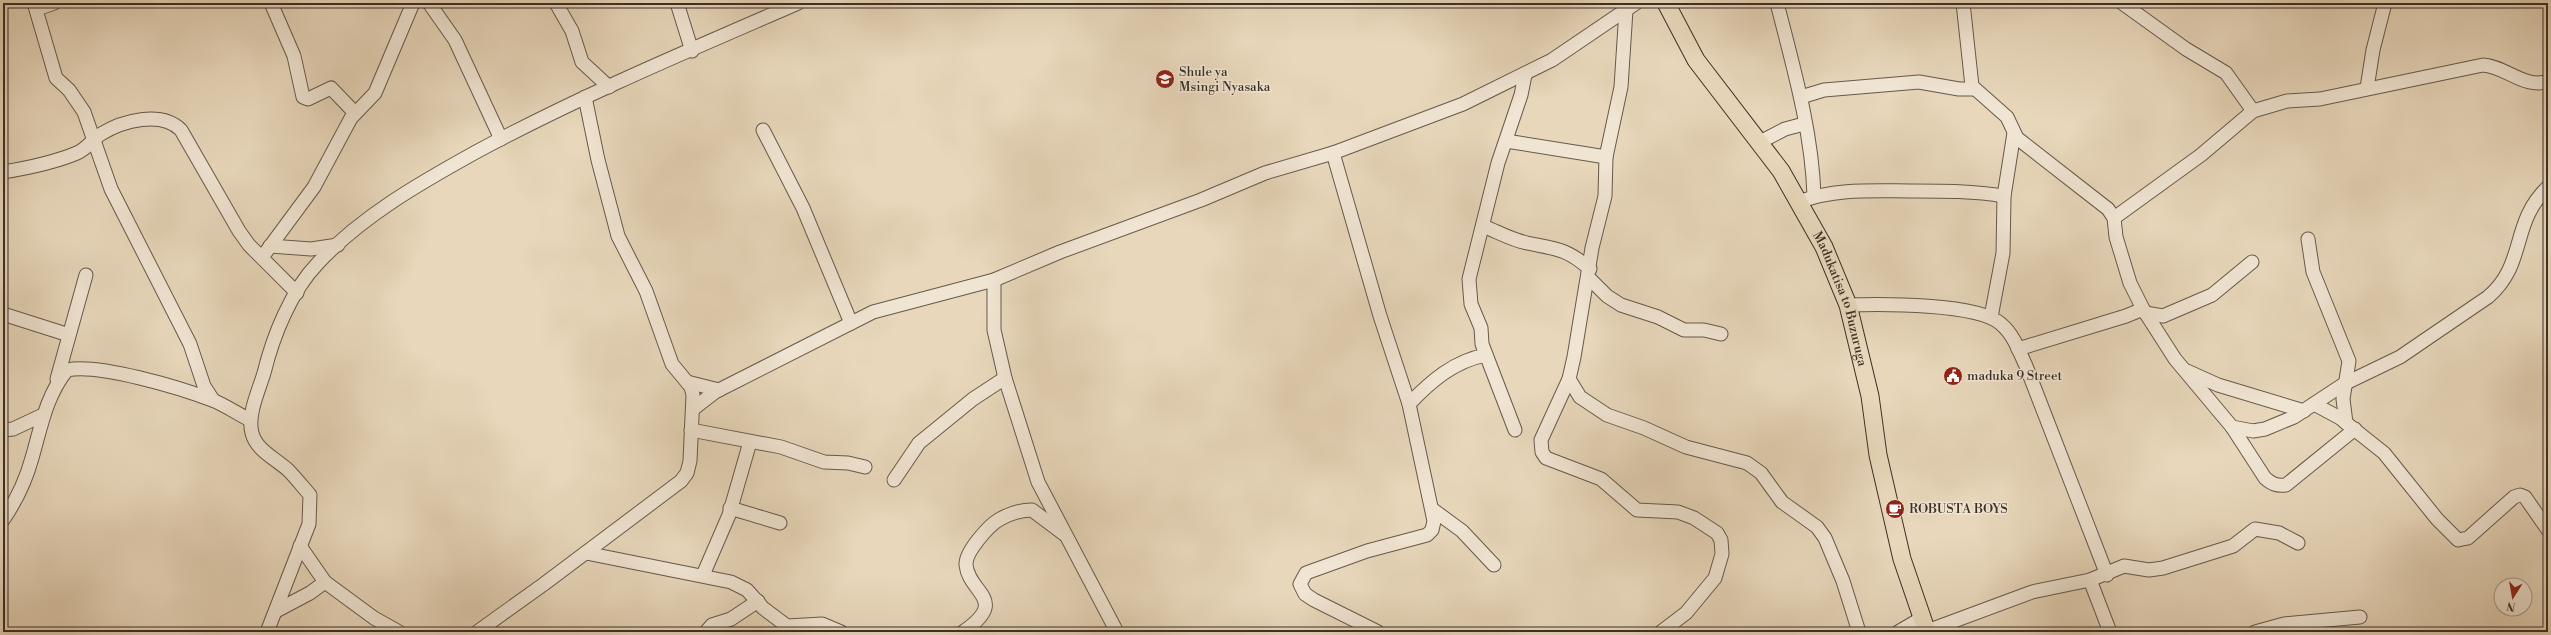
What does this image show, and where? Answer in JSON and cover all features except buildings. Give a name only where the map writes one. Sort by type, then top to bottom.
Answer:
[{"type":"main road","name":"Madukatisa to Buzuruga","points":[[1666,3],[1696,60],[1807,199],[1824,247],[1848,305],[1870,396],[1878,455],[1893,523],[1902,559],[1925,627]]},
{"type":"street","points":[[54,3],[35,6],[56,78],[69,90],[84,112],[111,189],[186,337],[204,386],[212,400]]},
{"type":"street","points":[[271,3],[294,56],[303,97],[308,99],[331,88],[355,113]]},
{"type":"street","points":[[266,251],[306,199],[355,113],[375,93],[413,3]]},
{"type":"street","points":[[429,3],[456,40],[500,139]]},
{"type":"street","points":[[556,3],[572,31],[582,62],[609,87]]},
{"type":"street","points":[[677,3],[692,51]]},
{"type":"street","points":[[267,632],[309,524],[310,495],[289,471],[258,444],[252,434],[250,420],[266,364],[286,310],[317,264],[374,214],[409,191],[500,139],[585,97],[798,3]]},
{"type":"street","points":[[1777,3],[1801,97],[1804,124],[1814,177],[1807,199],[1847,192],[1963,191],[2004,196]]},
{"type":"street","points":[[1963,3],[1971,82],[1974,89],[2007,116],[2014,133],[2108,209],[2114,218],[2116,237],[2123,261],[2144,311],[2183,370],[2232,427],[2265,478],[2272,485],[2286,485],[2351,426]]},
{"type":"street","points":[[2122,3],[2186,49],[2226,73],[2253,111]]},
{"type":"street","points":[[2367,88],[2373,50],[2385,3]]},
{"type":"street","points":[[693,409],[719,390],[873,312],[994,280],[1201,200],[1265,173],[1334,153],[1456,107],[1525,75],[1552,60],[1628,5]]},
{"type":"street","points":[[1628,5],[1621,87],[1606,157],[1605,196],[1569,379],[1541,440],[1542,452],[1546,458],[1601,479],[1637,510],[1678,512],[1694,518],[1717,533],[1721,540],[1722,562],[1715,578],[1686,613],[1661,632]]},
{"type":"street","points":[[2114,218],[2201,155],[2253,111],[2287,101],[2320,99],[2482,65],[2493,65],[2534,83],[2548,81]]},
{"type":"street","points":[[1515,430],[1486,355],[1481,328],[1471,304],[1469,280],[1496,169],[1506,141],[1525,75]]},
{"type":"street","points":[[1801,97],[1824,90],[1919,82],[1959,89],[1974,89]]},
{"type":"street","points":[[477,632],[586,553],[681,481],[687,473],[690,461],[693,395],[687,382],[672,364],[646,291],[618,236],[598,160],[585,97]]},
{"type":"street","points":[[3,172],[61,158],[79,152],[106,132],[146,119],[160,120],[177,126],[239,231],[249,245],[266,251],[310,249],[338,245]]},
{"type":"street","points":[[1760,142],[1785,129],[1804,124]]},
{"type":"street","points":[[764,130],[803,208],[851,323]]},
{"type":"street","points":[[1991,317],[2003,253],[2004,196],[2014,133]]},
{"type":"street","points":[[1506,141],[1606,157]]},
{"type":"street","points":[[1334,153],[1380,316],[1409,404],[1434,521],[1432,530],[1427,535],[1332,563],[1306,573],[1301,581],[1301,589],[1314,600],[1378,632]]},
{"type":"street","points":[[2232,427],[2265,430],[2309,407],[2344,384],[2407,352],[2499,287],[2512,268],[2525,217],[2537,199],[2548,187]]},
{"type":"street","points":[[1483,226],[1527,243],[1553,246],[1564,251],[1589,273],[1607,296],[1621,304],[1658,317],[1684,330],[1704,330],[1721,334]]},
{"type":"street","points":[[2308,239],[2313,272],[2347,354],[2349,369],[2344,384],[2343,406],[2351,426]]},
{"type":"street","points":[[266,251],[297,293]]},
{"type":"street","points":[[2018,349],[2144,311],[2163,316],[2212,295],[2252,262]]},
{"type":"street","points":[[3,520],[12,506],[26,477],[43,415],[55,384],[86,275]]},
{"type":"street","points":[[994,280],[994,330],[1005,378],[1038,482],[1117,632]]},
{"type":"street","points":[[1848,305],[1930,306],[1991,317],[2007,330],[2018,349],[2107,575]]},
{"type":"street","points":[[3,314],[69,335]]},
{"type":"street","points":[[1409,404],[1424,388],[1452,367],[1467,359],[1486,355]]},
{"type":"street","points":[[55,384],[67,370],[90,368],[149,381],[212,400],[250,420]]},
{"type":"street","points":[[2183,370],[2218,385],[2309,407],[2351,426],[2384,453],[2432,513],[2458,540],[2468,538],[2514,498],[2520,495],[2525,497],[2548,530]]},
{"type":"street","points":[[894,480],[919,443],[973,399],[1005,378]]},
{"type":"street","points":[[1569,379],[1580,397],[1607,415],[1644,428],[1686,447],[1747,463],[1761,473],[1782,502],[1817,527],[1825,538],[1844,581],[1859,632]]},
{"type":"street","points":[[687,382],[719,390]]},
{"type":"street","points":[[3,430],[13,429],[43,415]]},
{"type":"street","points":[[691,430],[799,452],[824,462],[866,467]]},
{"type":"street","points":[[704,576],[719,542],[750,442]]},
{"type":"street","points":[[1032,510],[1038,482]]},
{"type":"street","points":[[730,508],[780,523]]},
{"type":"street","points":[[1432,509],[1462,531],[1494,565]]},
{"type":"street","points":[[1032,510],[1065,535]]},
{"type":"street","points":[[963,632],[981,615],[986,604],[985,598],[968,569],[969,554],[979,540],[1001,518],[1032,510]]},
{"type":"street","points":[[1898,632],[1925,627],[2032,592],[2090,580],[2107,575],[2124,566],[2149,570],[2163,568],[2233,546],[2255,529],[2279,533],[2298,543]]},
{"type":"street","points":[[300,546],[325,582],[395,631]]},
{"type":"street","points":[[586,553],[704,576],[740,585],[758,601],[762,608],[787,626],[822,624],[841,632]]},
{"type":"street","points":[[2090,580],[2110,632]]},
{"type":"street","points":[[276,611],[310,593],[325,582]]},
{"type":"street","points":[[706,632],[712,625],[731,619],[758,601]]},
{"type":"street","points":[[2254,632],[2284,624],[2360,616]]},
{"type":"place","name":"Shule ya Msingi Nyasaka","points":[[1165,79]]},
{"type":"place","name":"maduka 9 Street","points":[[1953,376]]},
{"type":"place","name":"ROBUSTA BOYS","points":[[1895,509]]}]
